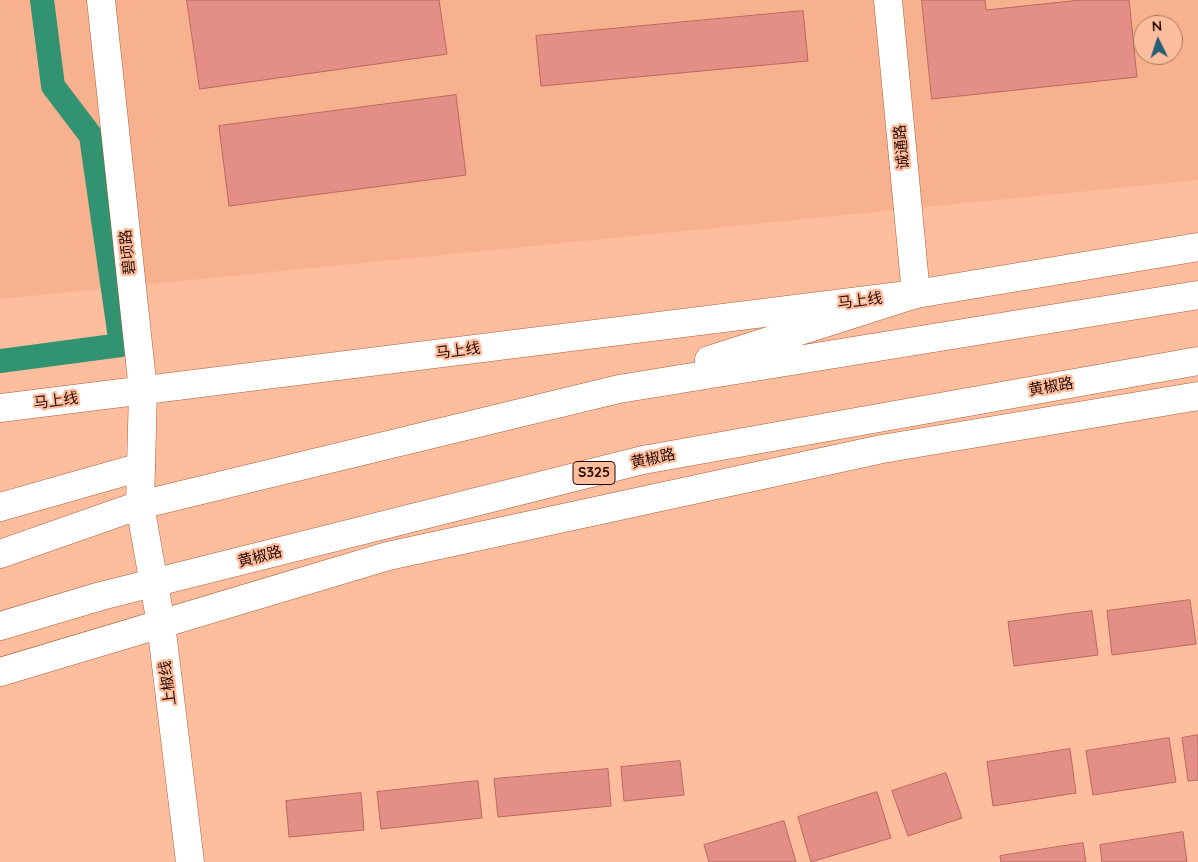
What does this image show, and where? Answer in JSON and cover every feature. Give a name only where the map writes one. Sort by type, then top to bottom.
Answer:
[{"type":"main road","name":"碧顷路","points":[[101,0],[143,390],[140,505]]},
{"type":"main road","name":"诚通路","points":[[888,0],[916,294]]},
{"type":"main road","points":[[0,554],[140,505],[618,388],[916,294],[1198,247]]},
{"type":"main road","name":"马上线","points":[[0,408],[916,294]]},
{"type":"main road","points":[[618,388],[1198,294]]},
{"type":"main road","name":"黄椒路","points":[[0,626],[155,583],[643,460],[1198,361]]},
{"type":"main road","points":[[0,672],[388,556],[882,449],[1198,396]]},
{"type":"main road","points":[[0,507],[141,467]]},
{"type":"main road","name":"上椒线","points":[[140,505],[161,624],[190,862]]},
{"type":"shaded area","points":[[0,0],[1198,0],[1198,180],[0,299]]},
{"type":"building","points":[[187,0],[439,0],[447,54],[200,89]]},
{"type":"building","points":[[922,0],[985,0],[986,10],[1081,0],[1129,0],[1133,38],[1133,65],[1136,65],[1137,77],[932,99]]},
{"type":"building","points":[[803,11],[808,61],[541,86],[536,36]]},
{"type":"building","points":[[456,95],[466,175],[229,206],[219,126]]},
{"type":"building","points":[[1190,600],[1196,644],[1112,655],[1107,611]]},
{"type":"building","points":[[1092,611],[1098,655],[1014,666],[1008,622]]},
{"type":"building","points":[[1198,735],[1198,780],[1188,781],[1182,738]]},
{"type":"building","points":[[1169,738],[1176,782],[1093,795],[1086,751]]},
{"type":"building","points":[[1070,749],[1076,793],[993,806],[987,762]]},
{"type":"building","points":[[680,761],[684,795],[624,801],[621,767]]},
{"type":"building","points":[[608,769],[611,806],[498,817],[494,779]]},
{"type":"building","points":[[946,773],[962,818],[908,836],[892,791]]},
{"type":"building","points":[[478,781],[482,818],[381,829],[377,792]]},
{"type":"building","points":[[877,792],[891,838],[811,862],[798,817]]},
{"type":"building","points":[[361,793],[364,830],[289,837],[286,801]]},
{"type":"building","points":[[784,821],[796,862],[709,862],[704,845]]},
{"type":"building","points":[[1183,832],[1187,862],[1102,862],[1100,845]]},
{"type":"building","points":[[1083,843],[1086,862],[1001,862],[1000,856]]},
{"type":"waterway","points":[[0,361],[121,345],[91,136],[53,86],[42,0]]}]
